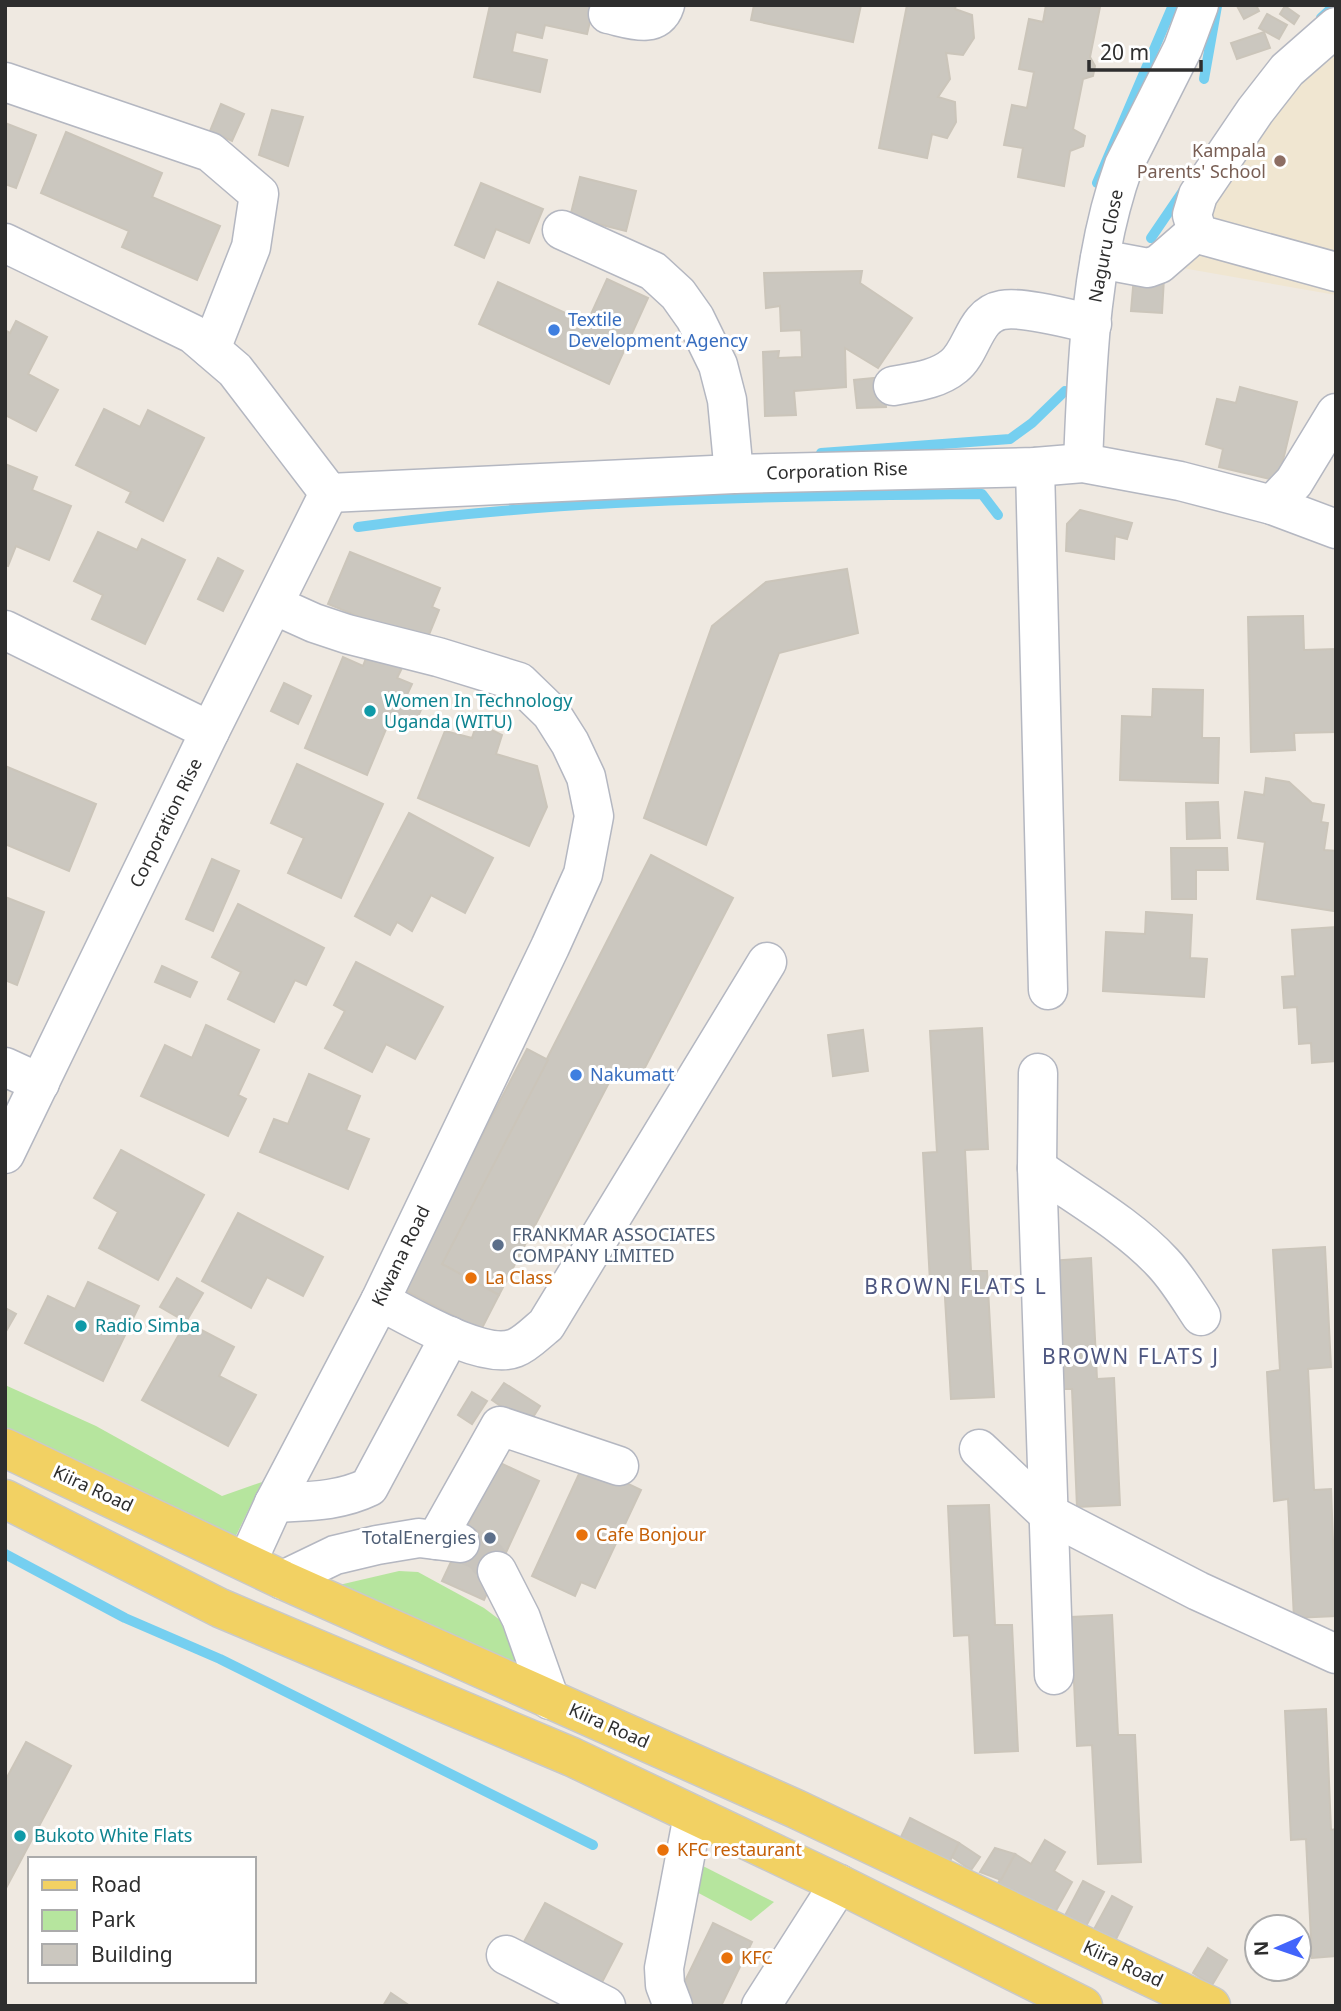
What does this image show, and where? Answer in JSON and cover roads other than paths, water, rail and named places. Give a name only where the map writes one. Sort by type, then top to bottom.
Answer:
[{"type":"main road","name":"Kiira Road","points":[[5,1447],[283,1580],[796,1809],[1212,2006]]},
{"type":"main road","points":[[5,1499],[220,1608],[572,1757],[839,1884],[1083,2006]]},
{"type":"street","points":[[608,14],[648,22],[656,20],[665,5]]},
{"type":"street","name":"Naguru Close","points":[[1083,463],[1086,375],[1100,259],[1124,165],[1183,48],[1199,5]]},
{"type":"street","points":[[1336,27],[1287,70],[1255,111],[1198,195],[1192,215],[1197,231],[1205,236],[1336,272]]},
{"type":"street","points":[[5,82],[210,152],[259,194],[251,247],[211,349]]},
{"type":"street","points":[[562,230],[653,271],[678,294],[695,317],[718,365],[727,400],[734,474]]},
{"type":"street","points":[[1100,259],[1148,268],[1159,264],[1197,231]]},
{"type":"street","points":[[5,243],[193,334],[235,370],[247,384],[329,493]]},
{"type":"street","points":[[893,386],[935,377],[957,364],[983,321],[1003,310],[1048,314],[1093,324]]},
{"type":"street","points":[[1272,506],[1294,482],[1336,413]]},
{"type":"street","name":"Corporation Rise","points":[[5,1154],[210,731],[329,493],[734,474],[1035,467],[1083,463],[1180,481],[1272,506],[1336,529]]},
{"type":"street","points":[[1035,467],[1048,990]]},
{"type":"street","name":"Kiwana Road","points":[[247,1562],[274,1503],[380,1301],[550,947],[583,874],[594,816],[586,777],[570,743],[551,713],[519,682],[438,657],[347,634],[274,605]]},
{"type":"street","points":[[5,630],[210,731]]},
{"type":"street","points":[[380,1301],[474,1346],[501,1350],[516,1348],[546,1325],[767,962]]},
{"type":"street","points":[[5,1067],[40,1083]]},
{"type":"street","points":[[1038,1073],[1037,1168],[1054,1675]]},
{"type":"street","points":[[1037,1168],[1104,1215],[1163,1262],[1201,1316]]},
{"type":"street","points":[[274,1503],[334,1500],[369,1488],[450,1336]]},
{"type":"street","points":[[283,1580],[335,1555],[418,1538],[448,1542],[500,1426],[619,1466]]},
{"type":"street","points":[[979,1449],[1047,1513],[1198,1591],[1336,1654]]},
{"type":"street","points":[[497,1571],[521,1618],[550,1700]]},
{"type":"street","points":[[663,1999],[664,1968],[693,1815]]},
{"type":"street","points":[[761,2006],[839,1884]]},
{"type":"street","points":[[506,1955],[606,2006]]},
{"type":"waterway","points":[[1097,183],[1173,5]]},
{"type":"waterway","points":[[1321,18],[1335,5]]},
{"type":"waterway","points":[[1204,79],[1217,6]]},
{"type":"waterway","points":[[1151,238],[1183,191]]},
{"type":"waterway","points":[[821,453],[1010,439],[1032,423],[1065,391]]},
{"type":"waterway","points":[[358,527],[435,517],[591,504],[826,496],[982,494],[998,515]]},
{"type":"waterway","points":[[5,1554],[125,1618],[220,1659],[593,1845]]},
{"type":"tunnel","points":[[460,1543],[482,1552],[497,1571]]},
{"type":"place","name":"Kampala Parents' School","points":[[1280,161]]},
{"type":"place","name":"Textile Development Agency","points":[[554,330]]},
{"type":"place","name":"Women In Technology Uganda (WITU)","points":[[370,711]]},
{"type":"place","name":"Nakumatt","points":[[576,1075]]},
{"type":"place","name":"FRANKMAR ASSOCIATES COMPANY LIMITED","points":[[498,1245]]},
{"type":"place","name":"La Class","points":[[471,1278]]},
{"type":"place","name":"Radio Simba","points":[[81,1326]]},
{"type":"place","name":"Cafe Bonjour","points":[[582,1535]]},
{"type":"place","name":"TotalEnergies","points":[[490,1538]]},
{"type":"place","name":"Bukoto White Flats","points":[[20,1836]]},
{"type":"place","name":"KFC restaurant","points":[[663,1850]]},
{"type":"place","name":"KFC","points":[[727,1958]]},
{"type":"district","name":"BROWN FLATS L","points":[[956,1287]]},
{"type":"district","name":"BROWN FLATS J","points":[[1131,1357]]}]
